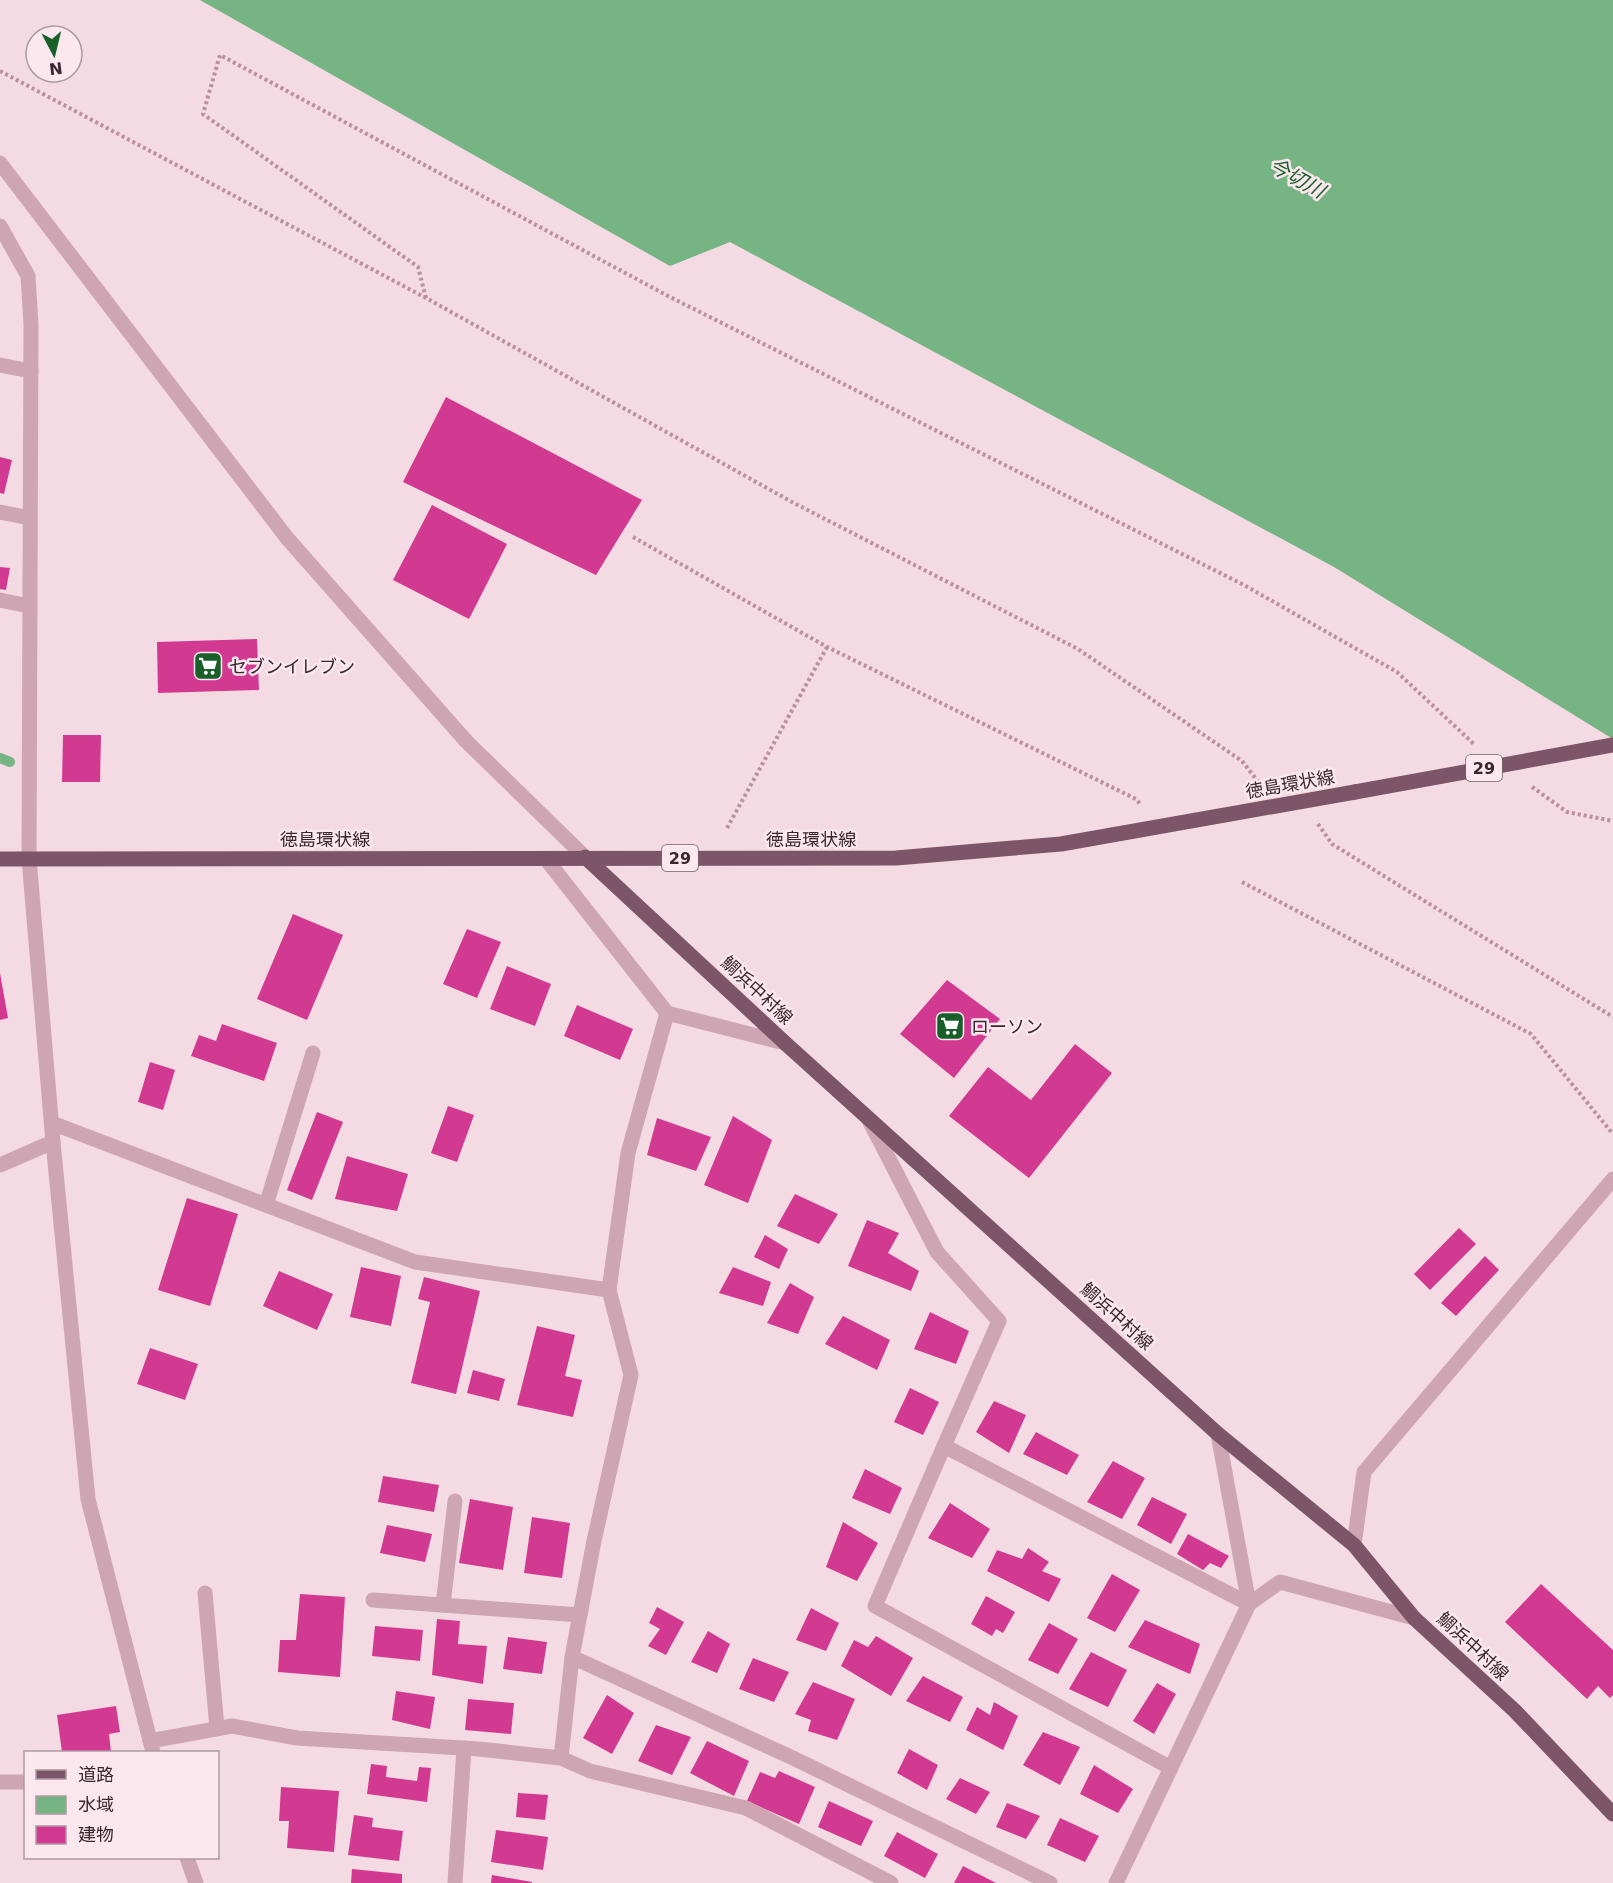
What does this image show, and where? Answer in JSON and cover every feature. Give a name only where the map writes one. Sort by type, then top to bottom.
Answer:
[{"type":"main road","name":"徳島環状線","points":[[0,859],[896,858],[1061,844],[1613,745]]},
{"type":"main road","name":"鯛浜中村線","points":[[585,857],[785,1043],[1218,1434],[1354,1545],[1414,1618],[1515,1711],[1613,1814]]},
{"type":"street","points":[[0,163],[287,538],[466,741],[585,857]]},
{"type":"street","points":[[0,226],[28,276],[31,371],[29,859],[53,1142],[88,1499],[149,1749],[217,1728],[232,1726],[297,1738],[464,1748],[561,1758],[590,1771],[746,1808],[891,1883]]},
{"type":"street","points":[[0,364],[31,371]]},
{"type":"street","points":[[0,512],[30,518]]},
{"type":"street","points":[[0,600],[29,606]]},
{"type":"street","points":[[546,859],[667,1013],[785,1043]]},
{"type":"street","points":[[561,1758],[572,1657],[594,1541],[631,1375],[609,1290],[628,1153],[667,1013]]},
{"type":"street","points":[[266,1205],[313,1053]]},
{"type":"street","points":[[867,1116],[937,1252],[999,1321],[875,1606],[1171,1768]]},
{"type":"street","points":[[52,1124],[415,1262],[609,1290]]},
{"type":"street","points":[[0,1165],[53,1142]]},
{"type":"street","points":[[1354,1545],[1364,1473],[1613,1179]]},
{"type":"street","points":[[1218,1434],[1249,1604]]},
{"type":"street","points":[[944,1446],[1249,1604]]},
{"type":"street","points":[[443,1605],[455,1501]]},
{"type":"street","points":[[1116,1883],[1249,1604],[1280,1582],[1414,1618]]},
{"type":"street","points":[[205,1593],[217,1728]]},
{"type":"street","points":[[373,1600],[580,1615]]},
{"type":"street","points":[[572,1657],[793,1758],[1050,1883]]},
{"type":"street","points":[[455,1883],[464,1748]]},
{"type":"street","points":[[0,1782],[24,1782]]},
{"type":"street","points":[[188,1859],[196,1883]]},
{"type":"path","points":[[426,298],[418,267],[202,114],[220,55],[670,297],[1244,585],[1397,672],[1480,749]]},
{"type":"path","points":[[0,71],[426,298],[792,502],[1078,650],[1242,760],[1276,806]]},
{"type":"path","points":[[633,537],[827,647],[1136,799],[1160,826]]},
{"type":"path","points":[[727,828],[827,647]]},
{"type":"path","points":[[1528,784],[1567,812],[1613,821]]},
{"type":"path","points":[[1303,801],[1332,844],[1613,1017]]},
{"type":"path","points":[[1242,882],[1531,1034],[1613,1134]]},
{"type":"water","name":"今切川","points":[[200,0],[1613,0],[1613,739],[1334,567],[730,242],[670,266]]},
{"type":"building","points":[[446,397],[642,500],[596,575],[403,482]]},
{"type":"building","points":[[0,457],[12,460],[4,494],[0,493]]},
{"type":"building","points":[[432,505],[507,544],[469,619],[393,580]]},
{"type":"building","points":[[0,567],[10,568],[6,590],[0,589]]},
{"type":"building","name":"セブンイレブン","points":[[257,639],[259,690],[158,693],[157,642]]},
{"type":"building","points":[[63,735],[101,735],[100,782],[62,782]]},
{"type":"building","points":[[293,914],[343,935],[307,1020],[257,999]]},
{"type":"building","points":[[467,929],[501,942],[477,998],[443,984]]},
{"type":"building","points":[[507,966],[551,984],[535,1026],[490,1009]]},
{"type":"building","points":[[0,973],[8,1018],[0,1020]]},
{"type":"building","name":"ローソン","points":[[947,980],[1000,1019],[954,1078],[900,1034]]},
{"type":"building","points":[[577,1005],[633,1029],[620,1060],[564,1036]]},
{"type":"building","points":[[222,1024],[277,1043],[264,1081],[191,1056],[199,1035],[216,1041]]},
{"type":"building","points":[[1075,1044],[1112,1073],[1029,1178],[949,1116],[988,1067],[1031,1100]]},
{"type":"building","points":[[150,1062],[175,1070],[163,1110],[138,1102]]},
{"type":"building","points":[[448,1106],[474,1115],[457,1162],[431,1153]]},
{"type":"building","points":[[317,1112],[343,1122],[312,1200],[287,1190]]},
{"type":"building","points":[[733,1116],[772,1140],[748,1203],[704,1185]]},
{"type":"building","points":[[657,1118],[711,1137],[696,1171],[647,1155]]},
{"type":"building","points":[[347,1156],[408,1174],[397,1211],[335,1199]]},
{"type":"building","points":[[795,1194],[838,1214],[819,1244],[777,1226]]},
{"type":"building","points":[[187,1198],[238,1214],[210,1306],[158,1290]]},
{"type":"building","points":[[867,1220],[899,1233],[888,1253],[919,1271],[911,1291],[848,1266]]},
{"type":"building","points":[[1459,1228],[1476,1244],[1430,1290],[1414,1274]]},
{"type":"building","points":[[765,1235],[788,1249],[779,1269],[754,1257]]},
{"type":"building","points":[[1485,1256],[1499,1270],[1456,1316],[1441,1303]]},
{"type":"building","points":[[361,1267],[401,1276],[391,1326],[350,1317]]},
{"type":"building","points":[[733,1267],[771,1282],[763,1306],[719,1293]]},
{"type":"building","points":[[279,1271],[333,1294],[317,1330],[263,1306]]},
{"type":"building","points":[[424,1277],[480,1291],[456,1394],[411,1383],[430,1302],[418,1299]]},
{"type":"building","points":[[790,1283],[814,1297],[798,1334],[767,1323]]},
{"type":"building","points":[[930,1312],[969,1331],[956,1364],[914,1349]]},
{"type":"building","points":[[843,1316],[890,1340],[877,1370],[825,1344]]},
{"type":"building","points":[[537,1326],[575,1335],[565,1376],[582,1380],[573,1417],[517,1405]]},
{"type":"building","points":[[150,1348],[198,1364],[185,1400],[137,1384]]},
{"type":"building","points":[[473,1370],[505,1379],[499,1401],[467,1393]]},
{"type":"building","points":[[910,1388],[939,1402],[923,1435],[894,1422]]},
{"type":"building","points":[[994,1401],[1026,1415],[1009,1453],[976,1432]]},
{"type":"building","points":[[1036,1432],[1079,1455],[1067,1475],[1023,1454]]},
{"type":"building","points":[[1113,1461],[1145,1478],[1122,1519],[1087,1502]]},
{"type":"building","points":[[865,1469],[902,1488],[890,1514],[852,1498]]},
{"type":"building","points":[[383,1476],[439,1485],[434,1512],[378,1502]]},
{"type":"building","points":[[1152,1497],[1187,1514],[1171,1544],[1137,1525]]},
{"type":"building","points":[[470,1499],[513,1507],[503,1570],[459,1563]]},
{"type":"building","points":[[950,1503],[990,1529],[972,1558],[928,1538]]},
{"type":"building","points":[[532,1517],[570,1523],[562,1578],[524,1573]]},
{"type":"building","points":[[843,1522],[878,1543],[857,1581],[826,1567]]},
{"type":"building","points":[[387,1525],[432,1534],[425,1562],[380,1553]]},
{"type":"building","points":[[1188,1534],[1229,1556],[1221,1568],[1210,1563],[1203,1570],[1177,1554]]},
{"type":"building","points":[[1028,1548],[1049,1562],[1042,1571],[1061,1579],[1049,1602],[987,1571],[997,1550],[1022,1559]]},
{"type":"building","points":[[1112,1574],[1140,1590],[1115,1632],[1087,1618]]},
{"type":"building","points":[[1541,1584],[1613,1650],[1613,1695],[1610,1698],[1598,1686],[1587,1699],[1505,1622]]},
{"type":"building","points":[[300,1594],[345,1597],[340,1677],[278,1672],[280,1640],[296,1640]]},
{"type":"building","points":[[986,1596],[1015,1612],[1003,1633],[996,1629],[992,1636],[971,1624]]},
{"type":"building","points":[[657,1607],[684,1622],[666,1655],[648,1646],[660,1629],[649,1623]]},
{"type":"building","points":[[811,1608],[839,1623],[826,1651],[796,1640]]},
{"type":"building","points":[[437,1619],[460,1621],[458,1644],[487,1646],[483,1684],[432,1675]]},
{"type":"building","points":[[1145,1620],[1200,1644],[1190,1674],[1128,1647]]},
{"type":"building","points":[[1049,1623],[1078,1639],[1058,1674],[1028,1660]]},
{"type":"building","points":[[375,1626],[423,1630],[420,1661],[372,1656]]},
{"type":"building","points":[[708,1631],[730,1644],[717,1673],[691,1662]]},
{"type":"building","points":[[876,1636],[913,1658],[891,1696],[841,1666],[854,1640],[868,1647]]},
{"type":"building","points":[[508,1637],[547,1642],[542,1674],[503,1669]]},
{"type":"building","points":[[1091,1652],[1127,1670],[1108,1707],[1069,1689]]},
{"type":"building","points":[[753,1658],[789,1672],[774,1702],[739,1689]]},
{"type":"building","points":[[923,1676],[963,1697],[950,1722],[906,1701]]},
{"type":"building","points":[[813,1682],[855,1699],[837,1740],[808,1731],[811,1720],[795,1714]]},
{"type":"building","points":[[1157,1683],[1176,1694],[1154,1734],[1133,1721]]},
{"type":"building","points":[[396,1691],[435,1697],[430,1729],[392,1720]]},
{"type":"building","points":[[607,1695],[634,1713],[612,1754],[583,1738]]},
{"type":"building","points":[[468,1699],[514,1703],[511,1734],[465,1730]]},
{"type":"building","points":[[994,1702],[1018,1716],[1003,1750],[966,1730],[977,1707],[990,1715]]},
{"type":"building","points":[[116,1706],[120,1732],[109,1734],[111,1751],[62,1751],[57,1715]]},
{"type":"building","points":[[656,1725],[691,1737],[672,1775],[638,1761]]},
{"type":"building","points":[[1043,1732],[1080,1747],[1060,1785],[1023,1765]]},
{"type":"building","points":[[707,1741],[749,1761],[734,1796],[690,1773]]},
{"type":"building","points":[[909,1749],[938,1765],[927,1790],[897,1773]]},
{"type":"building","points":[[371,1764],[387,1766],[386,1777],[417,1781],[419,1767],[431,1768],[427,1802],[367,1794]]},
{"type":"building","points":[[1094,1765],[1133,1789],[1118,1813],[1080,1794]]},
{"type":"building","points":[[779,1771],[815,1787],[799,1824],[747,1801],[760,1772],[775,1778]]},
{"type":"building","points":[[960,1778],[990,1792],[976,1814],[946,1799]]},
{"type":"building","points":[[281,1787],[339,1791],[334,1852],[287,1848],[289,1821],[279,1821]]},
{"type":"building","points":[[518,1793],[548,1795],[545,1820],[516,1817]]},
{"type":"building","points":[[829,1801],[873,1821],[861,1846],[818,1827]]},
{"type":"building","points":[[1007,1803],[1040,1816],[1026,1839],[996,1827]]},
{"type":"building","points":[[354,1815],[373,1818],[372,1827],[403,1831],[399,1861],[348,1855]]},
{"type":"building","points":[[1060,1818],[1099,1836],[1085,1862],[1047,1845]]},
{"type":"building","points":[[496,1830],[548,1837],[543,1870],[491,1862]]},
{"type":"building","points":[[897,1832],[938,1854],[925,1878],[884,1856]]},
{"type":"building","points":[[963,1866],[996,1883],[954,1883]]},
{"type":"building","points":[[352,1869],[402,1874],[402,1883],[351,1883]]},
{"type":"building","points":[[492,1875],[532,1882],[532,1883],[491,1883]]},
{"type":"waterway","points":[[0,758],[10,762]]},
{"type":"place","name":"セブンイレブン","points":[[208,666]]},
{"type":"place","name":"ローソン","points":[[950,1026]]}]
